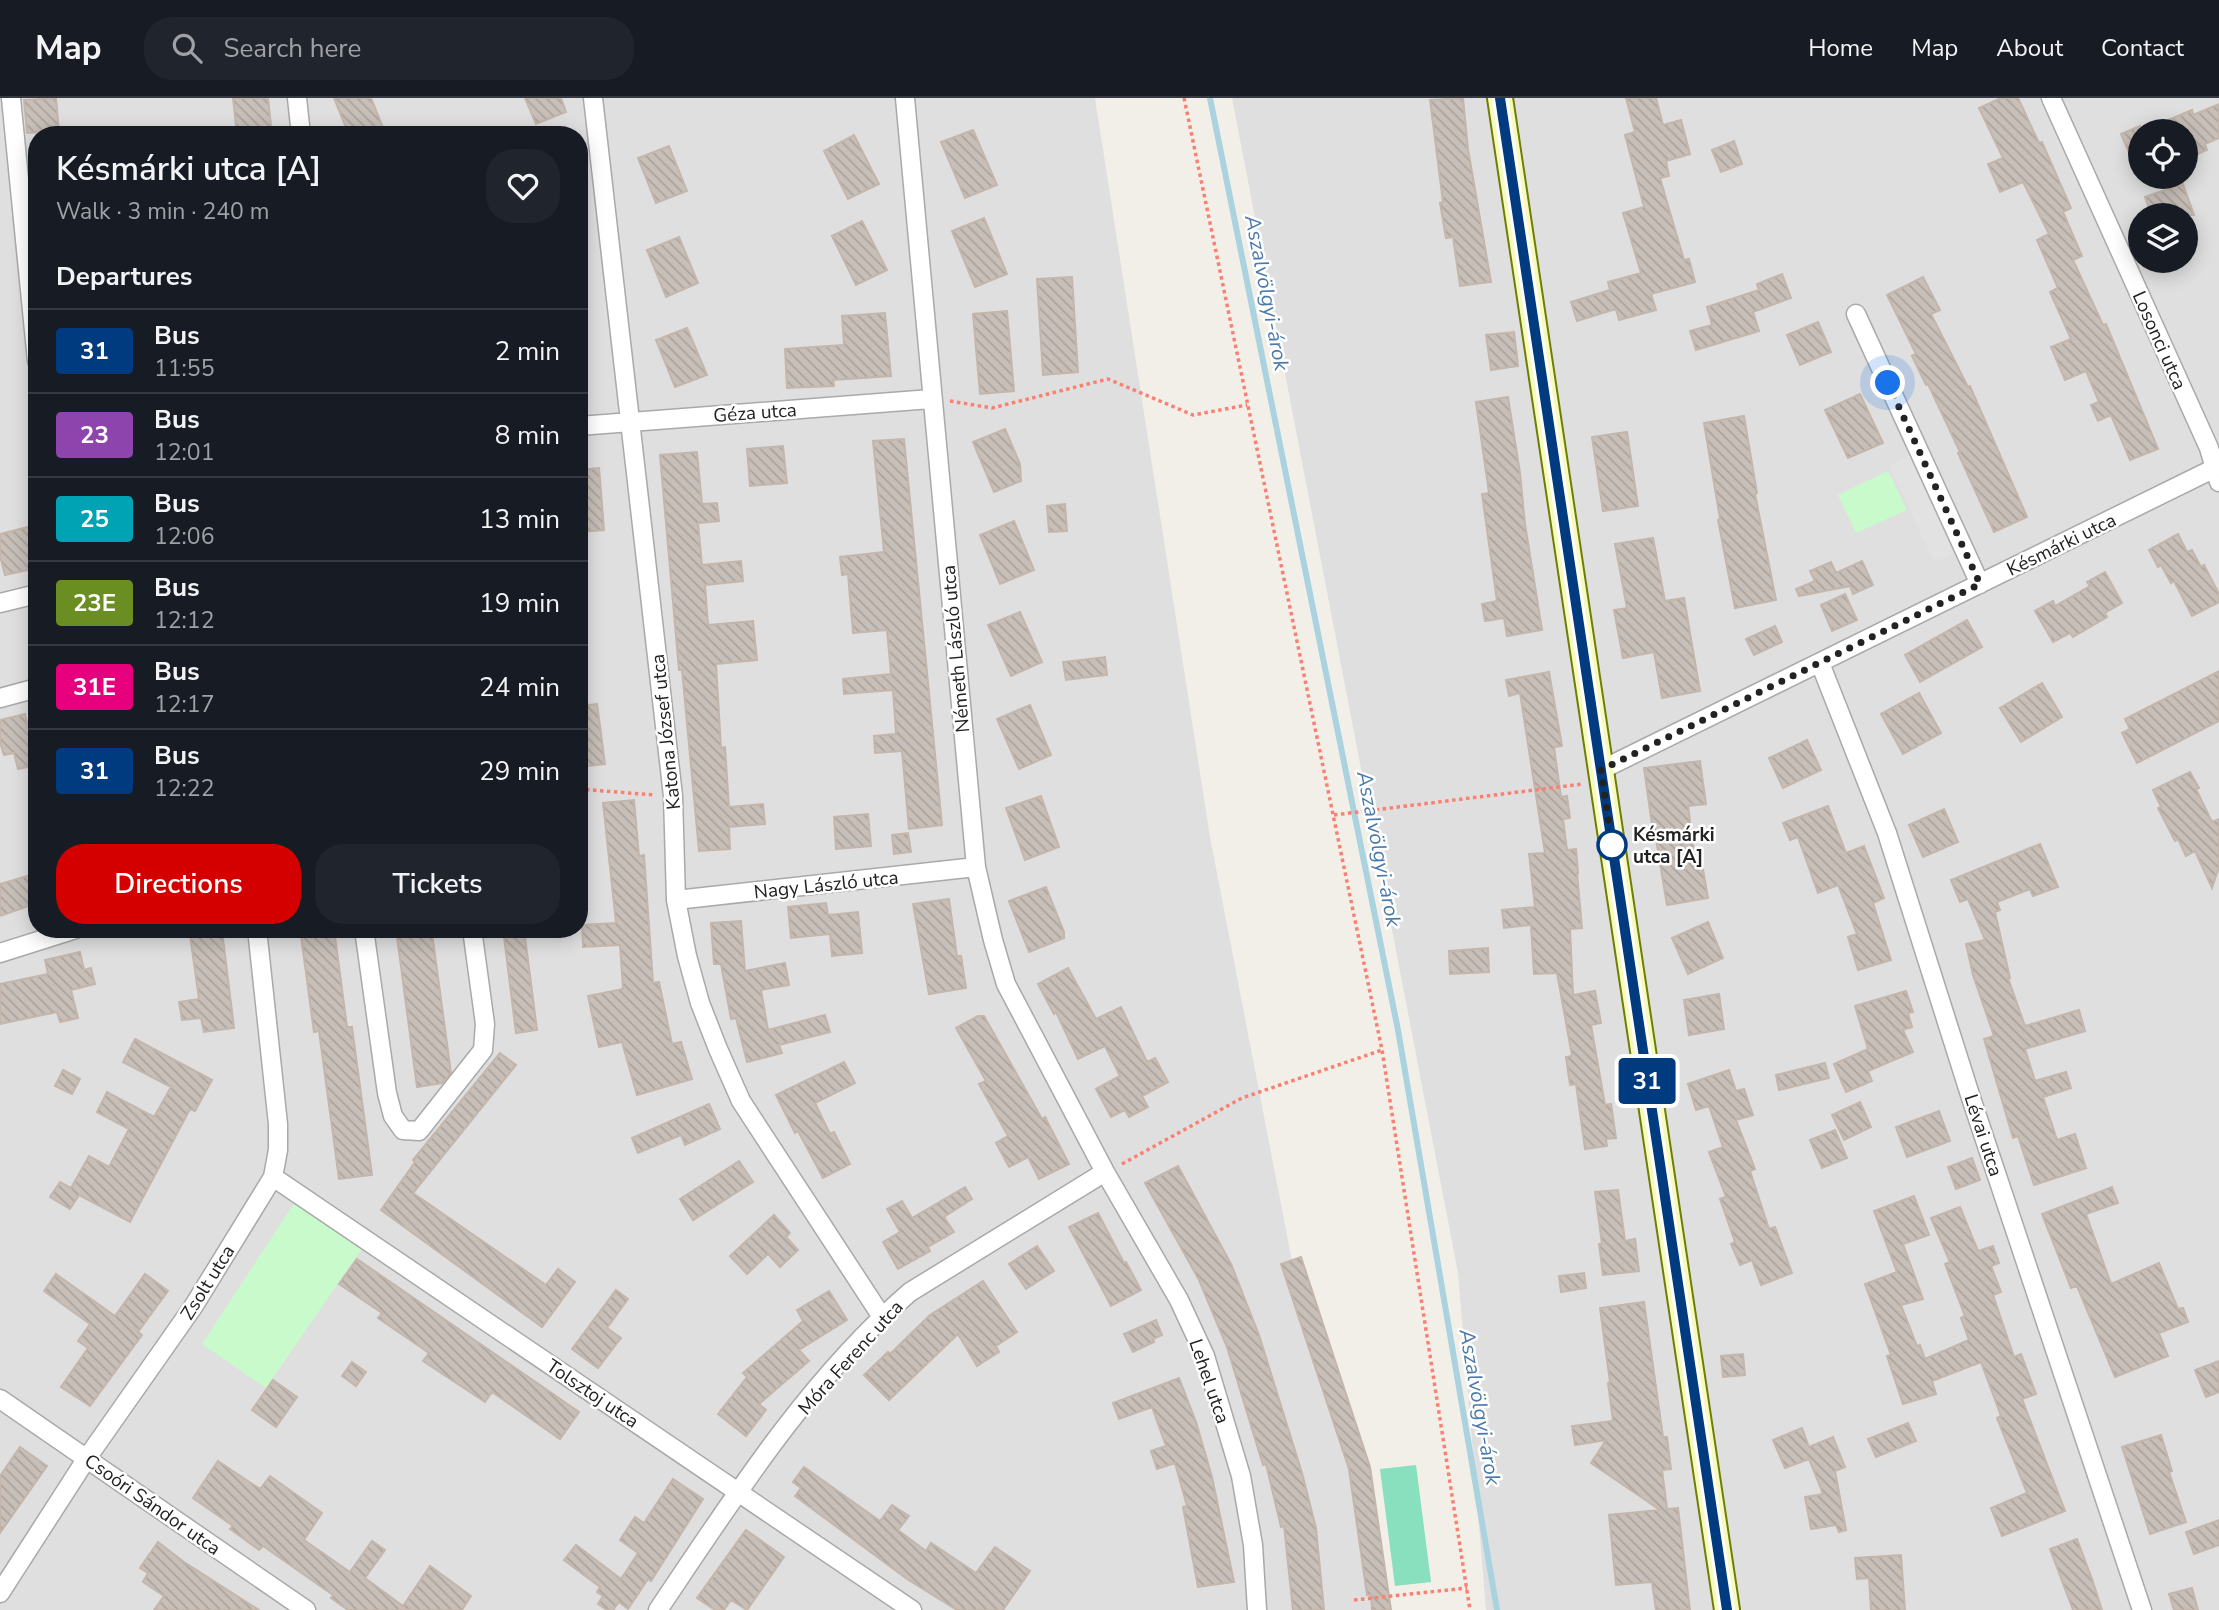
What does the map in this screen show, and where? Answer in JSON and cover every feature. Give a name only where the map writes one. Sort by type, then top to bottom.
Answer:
[{"type":"street","points":[[11,98],[28,270]]},
{"type":"street","points":[[297,98],[300,126]]},
{"type":"street","name":"Katona József utca","points":[[593,98],[673,796],[676,900],[687,956],[700,1003],[740,1101],[881,1317]]},
{"type":"street","name":"Németh László utca","points":[[905,98],[976,867],[1006,984],[1105,1172]]},
{"type":"street","points":[[1500,98],[1727,1610]]},
{"type":"street","name":"Losonci utca","points":[[2051,98],[2218,472]]},
{"type":"street","points":[[1856,314],[1980,584]]},
{"type":"street","name":"Géza utca","points":[[588,425],[931,399]]},
{"type":"street","name":"Késmárki utca","points":[[1602,775],[1980,584],[2218,472]]},
{"type":"street","points":[[0,603],[28,596]]},
{"type":"street","name":"Lévai utca","points":[[1820,663],[1887,833],[1972,1101],[2142,1610]]},
{"type":"street","points":[[0,698],[28,690]]},
{"type":"street","name":"Nagy László utca","points":[[676,900],[976,867]]},
{"type":"street","points":[[0,953],[48,938]]},
{"type":"street","name":"Zsolt utca","points":[[0,1593],[86,1458],[193,1307],[273,1177],[278,1150],[278,1124],[258,938]]},
{"type":"street","points":[[365,938],[387,1093],[393,1115],[404,1130],[419,1131],[483,1050],[485,1024],[473,938]]},
{"type":"street","name":"Móra Ferenc utca","points":[[657,1610],[738,1491],[824,1380],[881,1317],[910,1292],[1105,1172]]},
{"type":"street","name":"Lehel utca","points":[[1105,1172],[1179,1300],[1205,1356],[1241,1476],[1253,1545],[1257,1610]]},
{"type":"street","name":"Tolsztoj utca","points":[[273,1177],[912,1610]]},
{"type":"street","name":"Csoóri Sándor utca","points":[[0,1399],[306,1610]]},
{"type":"path","points":[[1184,98],[1382,1050],[1470,1610]]},
{"type":"path","points":[[931,399],[992,408],[1108,379],[1194,415],[1247,405]]},
{"type":"path","points":[[1333,815],[1602,775]]},
{"type":"path","points":[[588,790],[673,796]]},
{"type":"path","points":[[1105,1172],[1242,1098],[1382,1050]]},
{"type":"path","points":[[1354,1600],[1467,1588]]},
{"type":"shaded area","points":[[0,98],[1095,98],[1210,837],[1292,1261],[1371,1487],[1378,1610],[0,1610]]},
{"type":"shaded area","points":[[1232,98],[2219,98],[2219,1610],[1486,1610],[1458,1273]]},
{"type":"shaded area","points":[[1919,451],[1964,549],[1934,562],[1889,465]]},
{"type":"green space","points":[[1888,471],[1907,510],[1856,533],[1838,495]]},
{"type":"green space","points":[[295,1202],[363,1247],[266,1388],[202,1344]]},
{"type":"green space","points":[[1416,1465],[1431,1582],[1395,1586],[1380,1469]]},
{"type":"building","points":[[56,98],[59,126],[28,126],[27,133],[24,100]]},
{"type":"building","points":[[233,98],[268,98],[271,126],[236,126]]},
{"type":"building","points":[[334,98],[371,98],[382,126],[345,126]]},
{"type":"building","points":[[525,98],[561,98],[566,112],[536,124]]},
{"type":"building","points":[[1463,98],[1468,149],[1491,282],[1460,286],[1453,237],[1446,238],[1440,203],[1443,202],[1430,100]]},
{"type":"building","points":[[1626,98],[1656,98],[1663,125],[1681,120],[1690,154],[1666,161],[1669,176],[1660,178],[1684,260],[1689,259],[1695,282],[1651,294],[1656,310],[1619,320],[1616,309],[1577,321],[1571,302],[1610,290],[1608,282],[1641,273],[1623,213],[1644,207],[1625,135],[1635,132]]},
{"type":"building","points":[[2001,98],[2018,98],[2039,143],[2042,142],[2071,208],[2063,212],[2082,256],[2073,260],[2103,325],[2106,324],[2158,449],[2130,460],[2111,415],[2098,421],[2091,405],[2099,402],[2086,371],[2065,380],[2051,347],[2071,339],[2050,292],[2058,288],[2037,240],[2049,234],[2023,182],[2000,192],[1988,164],[2003,158],[1979,108]]},
{"type":"building","points":[[2219,104],[2219,138],[2205,144],[2207,150],[2198,154],[2198,119],[2171,119],[2192,110],[2193,115]]},
{"type":"building","points":[[973,130],[997,185],[965,198],[941,142]]},
{"type":"building","points":[[2128,131],[2128,150],[2121,134]]},
{"type":"building","points":[[854,135],[879,184],[848,199],[824,151]]},
{"type":"building","points":[[1734,141],[1742,164],[1721,172],[1712,150]]},
{"type":"building","points":[[669,146],[687,191],[656,203],[638,158]]},
{"type":"building","points":[[2168,189],[2185,189],[2190,203],[2147,203],[2145,197]]},
{"type":"building","points":[[984,218],[1007,274],[975,287],[952,231]]},
{"type":"building","points":[[862,221],[887,270],[856,285],[832,236]]},
{"type":"building","points":[[679,237],[698,283],[666,297],[647,250]]},
{"type":"building","points":[[1782,274],[1791,298],[1753,312],[1759,331],[1696,350],[1690,331],[1712,325],[1707,307],[1759,290],[1757,284]]},
{"type":"building","points":[[1072,277],[1078,372],[1043,375],[1037,279]]},
{"type":"building","points":[[1923,277],[1940,310],[1931,314],[1968,387],[1970,386],[2027,517],[1994,532],[1958,453],[1960,452],[1912,356],[1916,354],[1887,295]]},
{"type":"building","points":[[1007,311],[1014,391],[980,394],[973,314]]},
{"type":"building","points":[[885,313],[891,376],[833,380],[834,386],[787,388],[785,349],[844,345],[842,316]]},
{"type":"building","points":[[1818,322],[1831,352],[1800,365],[1787,335]]},
{"type":"building","points":[[687,328],[707,375],[675,387],[656,340]]},
{"type":"building","points":[[1514,332],[1518,366],[1491,370],[1486,335]]},
{"type":"building","points":[[1860,394],[1883,443],[1848,458],[1825,410]]},
{"type":"building","points":[[1508,397],[1542,630],[1507,636],[1504,618],[1485,621],[1482,604],[1497,601],[1482,494],[1489,493],[1476,402]]},
{"type":"building","points":[[1744,416],[1757,493],[1755,494],[1776,600],[1735,608],[1718,520],[1720,519],[1704,423]]},
{"type":"building","points":[[1005,429],[1020,464],[1021,481],[994,492],[973,442]]},
{"type":"building","points":[[1627,432],[1638,506],[1603,511],[1592,437]]},
{"type":"building","points":[[904,439],[942,825],[909,829],[902,751],[875,753],[874,736],[896,734],[893,690],[844,694],[843,679],[891,674],[887,630],[853,633],[848,574],[842,575],[840,557],[884,552],[873,441]]},
{"type":"building","points":[[783,446],[787,483],[750,486],[747,449]]},
{"type":"building","points":[[697,452],[702,504],[717,503],[719,521],[698,523],[702,565],[741,561],[743,581],[705,585],[708,625],[753,621],[757,660],[716,664],[721,748],[725,747],[729,807],[763,804],[765,824],[729,827],[730,849],[699,851],[682,670],[679,670],[660,455]]},
{"type":"building","points":[[599,468],[604,530],[588,531],[588,469]]},
{"type":"building","points":[[1065,504],[1067,531],[1049,532],[1047,506]]},
{"type":"building","points":[[1014,521],[1034,570],[1000,584],[980,535]]},
{"type":"building","points":[[28,527],[28,570],[5,575],[0,556],[0,534]]},
{"type":"building","points":[[2178,534],[2187,552],[2192,550],[2201,567],[2204,565],[2219,594],[2219,602],[2192,616],[2174,581],[2171,583],[2161,565],[2158,567],[2149,550]]},
{"type":"building","points":[[1653,538],[1665,601],[1684,598],[1700,691],[1662,698],[1654,652],[1623,658],[1614,610],[1627,608],[1615,544]]},
{"type":"building","points":[[1862,561],[1873,585],[1853,594],[1850,586],[1799,596],[1796,589],[1815,581],[1810,571],[1831,562],[1836,573]]},
{"type":"building","points":[[2105,572],[2122,603],[2105,613],[2107,617],[2073,637],[2070,633],[2053,642],[2035,611],[2053,601],[2055,606],[2090,586],[2087,582]]},
{"type":"building","points":[[1845,594],[1857,620],[1832,631],[1821,605]]},
{"type":"building","points":[[1020,612],[1042,662],[1011,676],[988,625]]},
{"type":"building","points":[[1967,620],[1982,647],[1920,682],[1905,655]]},
{"type":"building","points":[[1775,626],[1782,642],[1754,655],[1746,639]]},
{"type":"building","points":[[1105,657],[1107,675],[1066,680],[1063,662]]},
{"type":"building","points":[[2219,671],[2219,721],[2137,763],[2122,733],[2130,729],[2125,719]]},
{"type":"building","points":[[1549,672],[1562,746],[1554,747],[1561,797],[1567,796],[1570,818],[1563,819],[1567,850],[1576,849],[1578,873],[1582,928],[1570,929],[1573,995],[1595,991],[1601,1023],[1591,1025],[1605,1105],[1611,1104],[1616,1138],[1606,1139],[1607,1146],[1585,1149],[1576,1084],[1570,1085],[1566,1057],[1572,1056],[1557,973],[1534,974],[1531,925],[1504,928],[1502,910],[1535,907],[1529,854],[1545,853],[1520,693],[1509,696],[1506,680]]},
{"type":"building","points":[[2042,683],[2062,717],[2021,742],[2000,708]]},
{"type":"building","points":[[1919,693],[1941,733],[1903,754],[1881,714]]},
{"type":"building","points":[[597,704],[605,764],[588,766],[588,705]]},
{"type":"building","points":[[1030,705],[1051,755],[1019,769],[997,719]]},
{"type":"building","points":[[25,714],[28,727],[28,767],[18,769],[14,753],[4,755],[0,742],[0,720]]},
{"type":"building","points":[[1807,740],[1821,770],[1783,788],[1769,758]]},
{"type":"building","points":[[1700,761],[1706,804],[1688,806],[1695,859],[1701,858],[1708,898],[1667,905],[1644,768]]},
{"type":"building","points":[[2190,772],[2212,822],[2219,819],[2219,867],[2212,888],[2195,851],[2186,856],[2178,839],[2175,841],[2158,808],[2161,807],[2153,790]]},
{"type":"building","points":[[1041,796],[1059,847],[1025,860],[1006,808]]},
{"type":"building","points":[[634,800],[639,856],[644,855],[653,983],[659,982],[672,1044],[681,1042],[692,1079],[637,1095],[622,1042],[599,1047],[588,996],[623,989],[620,945],[583,947],[583,938],[588,938],[588,925],[616,923],[603,803]]},
{"type":"building","points":[[1828,806],[1846,853],[1864,846],[1884,898],[1873,903],[1891,960],[1858,970],[1848,937],[1857,934],[1838,885],[1818,893],[1798,837],[1790,840],[1783,823]]},
{"type":"building","points":[[1944,809],[1958,842],[1923,857],[1909,825]]},
{"type":"building","points":[[868,814],[871,846],[836,849],[834,817]]},
{"type":"building","points":[[908,833],[911,852],[894,854],[892,835]]},
{"type":"building","points":[[2040,844],[2058,887],[2033,896],[2030,889],[1997,902],[2000,910],[1995,912],[2008,978],[2025,1026],[2079,1010],[2085,1031],[2025,1049],[2035,1081],[2066,1072],[2071,1088],[2043,1097],[2057,1140],[2075,1134],[2086,1168],[2034,1185],[2018,1136],[2013,1138],[1984,1039],[1994,1036],[1973,975],[1966,944],[1985,940],[1968,899],[1960,902],[1951,880]]},
{"type":"building","points":[[28,876],[28,906],[0,916],[0,884]]},
{"type":"building","points":[[1046,887],[1064,938],[1029,952],[1009,901]]},
{"type":"building","points":[[949,899],[957,956],[961,956],[966,988],[929,994],[913,904]]},
{"type":"building","points":[[826,903],[828,915],[858,912],[862,953],[832,956],[830,934],[791,938],[788,907]]},
{"type":"building","points":[[741,921],[745,971],[785,963],[789,985],[761,990],[768,1030],[825,1015],[830,1032],[779,1045],[782,1053],[747,1062],[736,1018],[731,1019],[721,964],[714,964],[711,923]]},
{"type":"building","points":[[1708,922],[1723,958],[1688,974],[1672,938]]},
{"type":"building","points":[[190,938],[223,938],[234,1028],[204,1032],[201,1018],[182,1020],[179,1002],[199,999]]},
{"type":"building","points":[[301,938],[335,938],[347,1027],[352,1027],[372,1175],[339,1179],[319,1031],[314,1032]]},
{"type":"building","points":[[397,938],[433,938],[451,1073],[442,1083],[417,1087]]},
{"type":"building","points":[[504,938],[525,938],[537,1030],[516,1033]]},
{"type":"building","points":[[1488,948],[1489,972],[1450,974],[1449,951]]},
{"type":"building","points":[[80,952],[84,970],[91,968],[95,984],[71,990],[78,1018],[60,1022],[57,1012],[0,1024],[0,984],[48,974],[45,960]]},
{"type":"building","points":[[1068,968],[1096,1019],[1121,1007],[1147,1062],[1155,1058],[1168,1082],[1142,1096],[1148,1107],[1129,1117],[1125,1110],[1111,1117],[1096,1089],[1120,1076],[1105,1046],[1078,1059],[1056,1012],[1054,1014],[1038,984]]},
{"type":"building","points":[[1906,991],[1913,1012],[1908,1013],[1912,1027],[1903,1030],[1913,1052],[1868,1071],[1872,1081],[1846,1092],[1834,1064],[1868,1049],[1855,1006]]},
{"type":"building","points":[[1719,994],[1724,1029],[1689,1035],[1684,1000]]},
{"type":"building","points":[[978,1016],[984,1016],[1042,1119],[1045,1117],[1069,1164],[1039,1179],[1028,1157],[1009,1167],[996,1143],[1008,1136],[979,1084],[986,1081],[956,1028]]},
{"type":"building","points":[[135,1039],[212,1080],[195,1111],[190,1109],[130,1222],[79,1195],[70,1209],[50,1197],[60,1182],[71,1188],[89,1156],[109,1167],[129,1129],[97,1112],[107,1092],[154,1117],[171,1087],[123,1062]]},
{"type":"building","points":[[500,1053],[516,1065],[413,1193],[546,1285],[558,1269],[575,1282],[542,1327],[381,1210],[415,1162],[413,1160]]},
{"type":"building","points":[[844,1062],[855,1083],[815,1103],[830,1134],[834,1132],[850,1164],[823,1178],[798,1131],[795,1133],[776,1095]]},
{"type":"building","points":[[1825,1063],[1829,1078],[1779,1090],[1776,1075]]},
{"type":"building","points":[[63,1070],[80,1079],[72,1094],[55,1086]]},
{"type":"building","points":[[1729,1070],[1736,1091],[1744,1089],[1753,1115],[1736,1120],[1755,1169],[1750,1171],[1769,1229],[1775,1227],[1792,1273],[1761,1285],[1752,1260],[1740,1265],[1731,1244],[1735,1242],[1720,1199],[1726,1197],[1709,1152],[1723,1147],[1709,1106],[1696,1110],[1688,1084]]},
{"type":"building","points":[[1860,1102],[1871,1127],[1844,1140],[1832,1115]]},
{"type":"building","points":[[709,1104],[720,1129],[685,1145],[681,1135],[638,1153],[632,1138]]},
{"type":"building","points":[[1939,1111],[1950,1141],[1907,1157],[1896,1127]]},
{"type":"building","points":[[1835,1130],[1847,1158],[1822,1168],[1810,1140]]},
{"type":"building","points":[[1972,1158],[1980,1180],[1956,1189],[1948,1167]]},
{"type":"building","points":[[739,1161],[753,1182],[693,1220],[680,1199]]},
{"type":"building","points":[[1178,1166],[1231,1264],[1259,1335],[1302,1473],[1316,1528],[1324,1610],[1293,1610],[1284,1526],[1281,1527],[1266,1464],[1263,1465],[1227,1347],[1199,1280],[1145,1183]]},
{"type":"building","points":[[965,1187],[972,1199],[944,1217],[954,1232],[928,1247],[930,1251],[898,1269],[883,1242],[900,1232],[887,1209],[902,1201],[912,1218]]},
{"type":"building","points":[[2112,1187],[2118,1203],[2086,1214],[2111,1284],[2159,1263],[2178,1309],[2183,1308],[2188,1322],[2159,1333],[2168,1356],[2115,1377],[2077,1286],[2071,1288],[2042,1214]]},
{"type":"building","points":[[1618,1190],[1625,1241],[1635,1239],[1639,1271],[1603,1275],[1595,1192]]},
{"type":"building","points":[[1914,1196],[1929,1235],[1903,1244],[1923,1299],[1901,1305],[1925,1359],[1969,1340],[1961,1318],[1965,1316],[1945,1264],[1950,1262],[1931,1218],[1960,1207],[1978,1251],[1993,1246],[1999,1263],[1991,1266],[2001,1292],[1993,1295],[2014,1357],[2021,1354],[2036,1394],[2022,1399],[2065,1511],[2002,1536],[1991,1508],[2027,1493],[1997,1418],[2001,1416],[1981,1362],[1932,1381],[1936,1394],[1903,1404],[1887,1356],[1891,1355],[1865,1284],[1897,1272],[1874,1211]]},
{"type":"building","points":[[1098,1213],[1141,1290],[1111,1306],[1069,1227]]},
{"type":"building","points":[[774,1215],[790,1233],[786,1237],[798,1250],[780,1267],[768,1254],[747,1274],[730,1256]]},
{"type":"building","points":[[1037,1246],[1054,1271],[1026,1289],[1009,1264]]},
{"type":"building","points":[[1301,1257],[1370,1467],[1391,1610],[1372,1610],[1371,1595],[1367,1595],[1349,1469],[1281,1264]]},
{"type":"building","points":[[357,1259],[579,1412],[560,1439],[492,1392],[485,1402],[423,1361],[429,1353],[378,1318],[382,1313],[339,1284]]},
{"type":"building","points":[[1584,1273],[1586,1288],[1561,1292],[1559,1276]]},
{"type":"building","points":[[56,1274],[115,1316],[145,1274],[168,1291],[138,1332],[142,1335],[90,1406],[61,1387],[88,1348],[78,1341],[90,1324],[44,1291]]},
{"type":"building","points":[[983,1281],[1017,1332],[996,1346],[999,1352],[977,1366],[958,1334],[889,1400],[864,1375],[930,1315]]},
{"type":"building","points":[[616,1290],[628,1299],[607,1328],[621,1338],[598,1368],[572,1349]]},
{"type":"building","points":[[829,1291],[847,1320],[799,1350],[809,1361],[759,1404],[766,1410],[746,1436],[718,1414],[747,1377],[743,1373],[803,1321],[797,1310]]},
{"type":"building","points":[[1644,1302],[1663,1437],[1667,1437],[1671,1469],[1662,1470],[1667,1509],[1678,1508],[1690,1610],[1656,1610],[1652,1582],[1616,1585],[1609,1515],[1660,1510],[1591,1463],[1606,1440],[1575,1445],[1572,1426],[1613,1421],[1600,1308]]},
{"type":"building","points":[[1156,1320],[1162,1335],[1133,1352],[1124,1334]]},
{"type":"building","points":[[1743,1354],[1745,1375],[1723,1377],[1721,1356]]},
{"type":"building","points":[[2219,1361],[2219,1392],[2206,1397],[2195,1370]]},
{"type":"building","points":[[352,1362],[366,1372],[356,1386],[342,1376]]},
{"type":"building","points":[[1179,1378],[1196,1422],[1212,1477],[1234,1582],[1198,1587],[1183,1507],[1187,1506],[1175,1463],[1157,1469],[1151,1451],[1166,1446],[1152,1407],[1119,1419],[1113,1403]]},
{"type":"building","points":[[273,1380],[297,1397],[276,1427],[252,1410]]},
{"type":"building","points":[[1908,1423],[1916,1441],[1876,1457],[1868,1439]]},
{"type":"building","points":[[1802,1428],[1809,1447],[1833,1437],[1845,1467],[1835,1471],[1846,1530],[1839,1532],[1836,1525],[1811,1529],[1805,1497],[1823,1494],[1809,1459],[1785,1468],[1773,1440]]},
{"type":"building","points":[[2161,1435],[2172,1471],[2169,1472],[2186,1522],[2150,1534],[2122,1447]]},
{"type":"building","points":[[20,1447],[47,1466],[0,1533],[0,1476]]},
{"type":"building","points":[[218,1461],[260,1489],[270,1476],[322,1513],[304,1540],[350,1572],[372,1541],[385,1550],[365,1578],[403,1606],[430,1566],[471,1596],[462,1610],[348,1610],[331,1598],[333,1595],[263,1546],[259,1550],[230,1529],[233,1526],[193,1498]]},
{"type":"building","points":[[804,1467],[880,1521],[892,1505],[909,1516],[898,1530],[926,1551],[931,1543],[976,1573],[995,1547],[1030,1571],[1003,1610],[957,1610],[907,1579],[795,1496],[801,1488],[793,1482]]},
{"type":"building","points":[[673,1479],[703,1499],[651,1581],[648,1579],[628,1609],[619,1602],[613,1610],[607,1610],[598,1604],[603,1596],[597,1592],[600,1587],[564,1560],[576,1545],[621,1579],[638,1553],[620,1540],[635,1517],[644,1523]]},
{"type":"building","points":[[2219,1520],[2219,1545],[2194,1554],[2186,1532]]},
{"type":"building","points":[[746,1530],[784,1557],[747,1610],[731,1600],[724,1610],[715,1610],[697,1598]]},
{"type":"building","points":[[2077,1539],[2102,1610],[2073,1610],[2050,1549]]},
{"type":"building","points":[[158,1542],[259,1610],[154,1610],[164,1596],[143,1582],[148,1573],[140,1568]]},
{"type":"building","points":[[1901,1555],[1905,1610],[1871,1610],[1869,1578],[1857,1579],[1855,1558]]},
{"type":"building","points":[[2192,1588],[2198,1610],[2174,1610],[2169,1594]]},
{"type":"waterway","name":"Aszalvölgyi-árok","points":[[1210,98],[1398,1030],[1497,1610]]},
{"type":"bus line","name":"31","points":[[1500,98],[1727,1610]]},
{"type":"place","name":"Késmárki utca [A]","points":[[1612,845]]},
{"type":"route","points":[[1612,845],[1601,770],[1980,584],[1888,383]]}]
